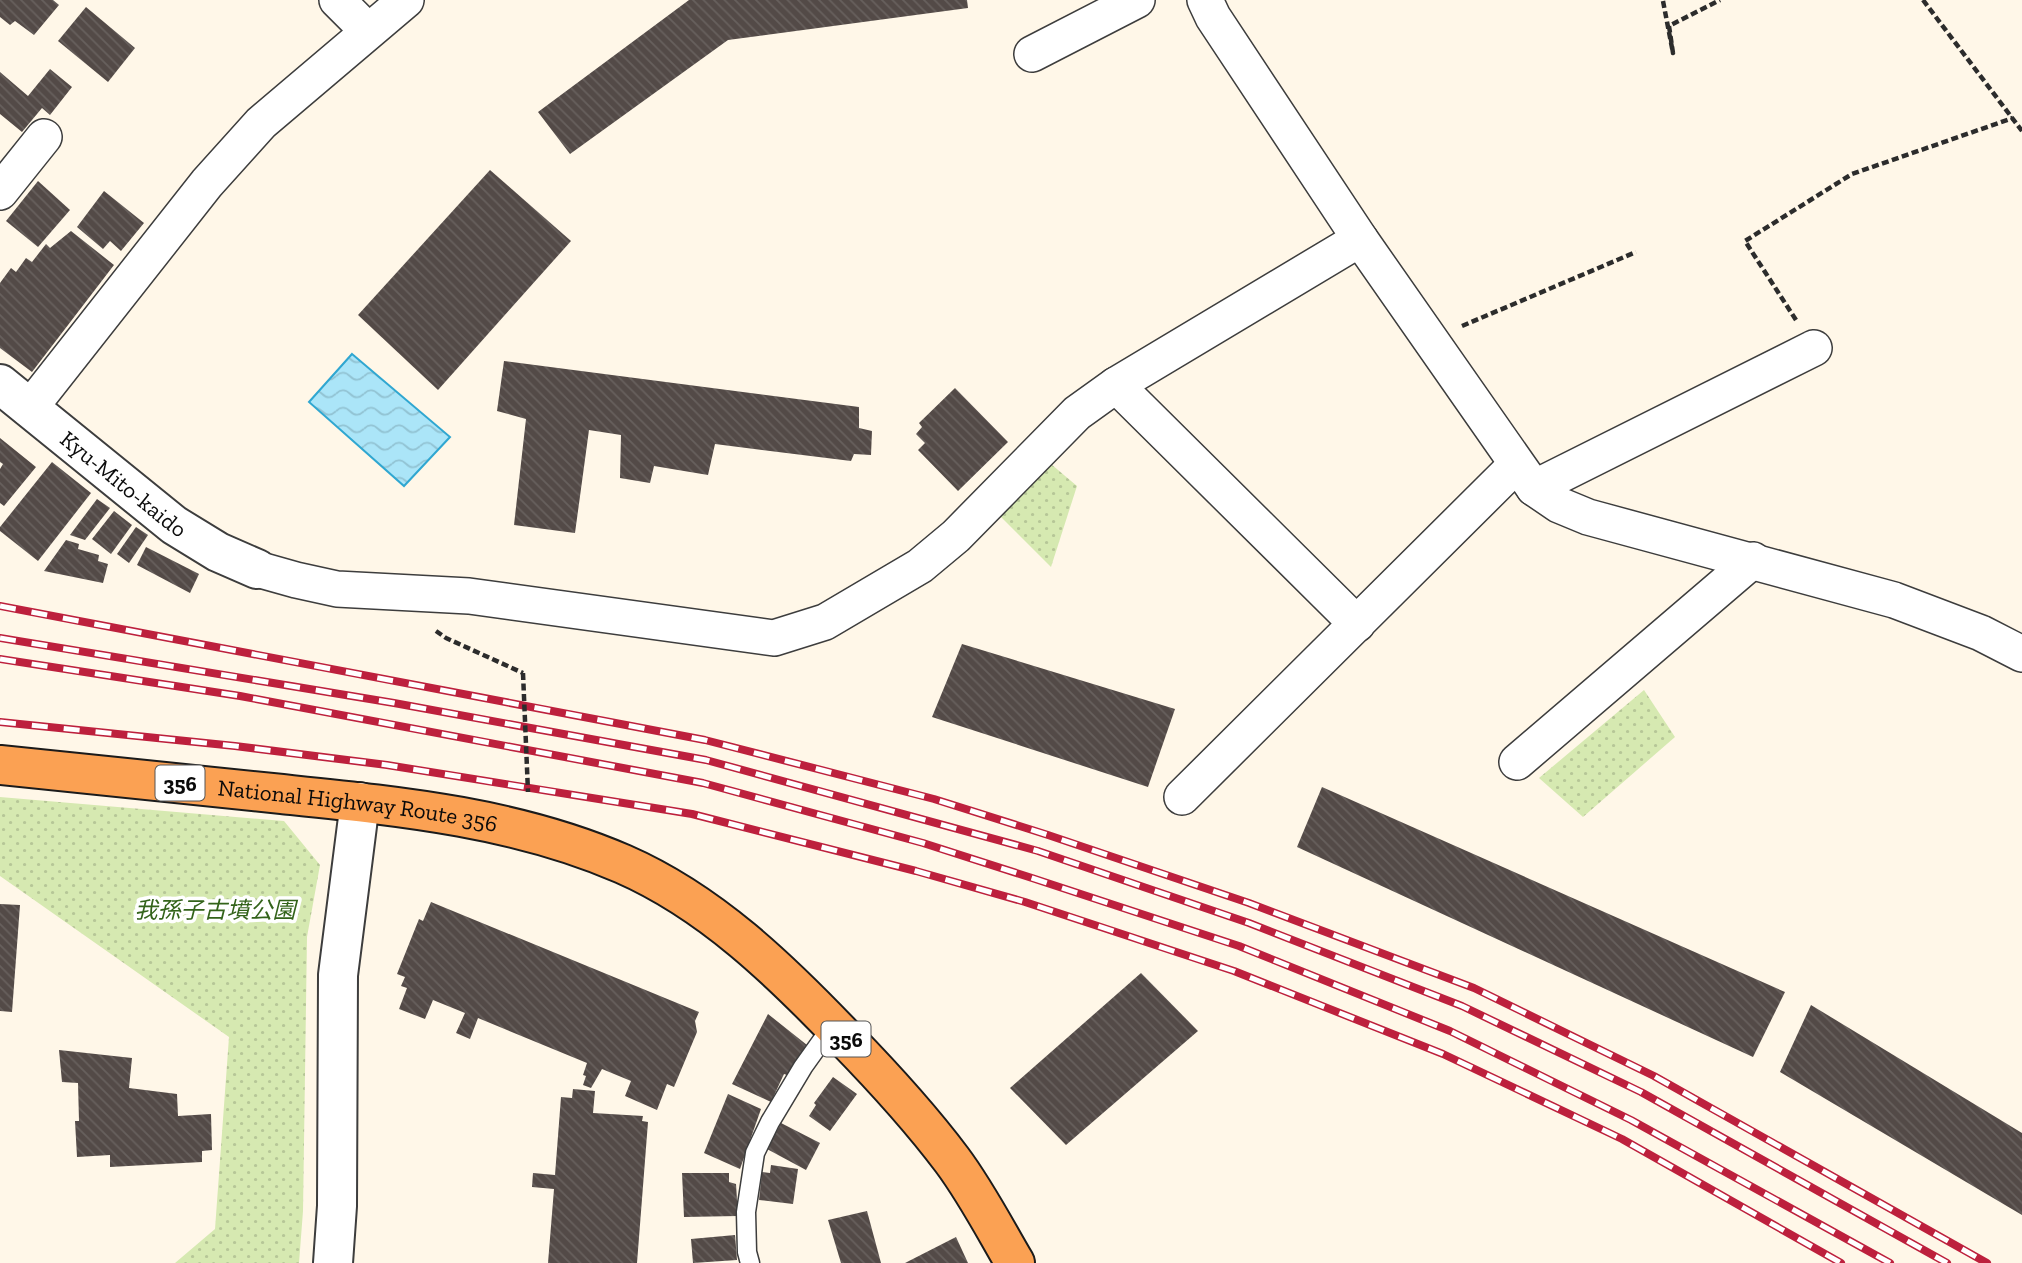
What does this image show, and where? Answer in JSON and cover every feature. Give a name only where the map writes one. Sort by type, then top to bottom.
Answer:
[{"type":"highway","name":"National Highway Route 356","points":[[0,765],[440,812],[571,843],[625,865],[668,887],[718,921],[761,955],[833,1025]]},
{"type":"highway","name":"356","points":[[833,1025],[905,1100],[954,1163],[1015,1263]]},
{"type":"street","points":[[337,0],[368,31]]},
{"type":"street","points":[[29,409],[208,183],[261,123],[406,0]]},
{"type":"street","points":[[1032,54],[1137,0]]},
{"type":"street","points":[[1205,0],[1213,17],[1429,340],[1525,476],[1559,505],[1588,517],[1894,600],[1980,633],[2022,654]]},
{"type":"street","points":[[0,192],[44,137]]},
{"type":"street","points":[[257,569],[337,589],[469,596],[774,638],[825,622],[920,566],[956,536],[1077,412],[1116,385],[1360,239]]},
{"type":"street","points":[[1182,797],[1357,624],[1525,476],[1814,348]]},
{"type":"street","name":"Kyu-Mito-kaido","points":[[0,384],[174,525],[218,552],[257,569]]},
{"type":"street","points":[[1116,385],[1357,624]]},
{"type":"street","points":[[1517,762],[1753,561]]},
{"type":"street","points":[[333,1263],[337,1206],[338,975],[360,802]]},
{"type":"lane","points":[[750,1263],[747,1252],[746,1212],[755,1153],[803,1067],[833,1025]]},
{"type":"path","points":[[1663,1],[1674,52],[1669,26],[1720,0]]},
{"type":"path","points":[[1923,0],[2022,131]]},
{"type":"path","points":[[1814,348],[1745,241],[1852,174],[2013,118]]},
{"type":"path","points":[[1429,340],[1636,252]]},
{"type":"path","points":[[446,638],[523,673],[528,792]]},
{"type":"green space","points":[[1045,459],[1077,486],[1051,567],[995,511]]},
{"type":"green space","points":[[1644,690],[1675,737],[1583,817],[1539,778]]},
{"type":"green space","name":"我孫子古墳公園","points":[[0,797],[284,821],[320,865],[307,937],[303,1211],[299,1263],[175,1263],[215,1229],[229,1037],[0,876]]},
{"type":"water","points":[[352,354],[450,437],[404,486],[309,402]]},
{"type":"building","points":[[0,0],[53,0],[59,5],[34,35],[15,21],[10,25],[0,17]]},
{"type":"building","points":[[689,0],[967,0],[968,8],[728,40],[570,154],[538,112]]},
{"type":"building","points":[[86,7],[135,48],[108,82],[58,41]]},
{"type":"building","points":[[50,69],[72,87],[50,115],[42,108],[22,132],[0,114],[0,72],[28,96]]},
{"type":"building","points":[[490,170],[571,241],[438,390],[358,315]]},
{"type":"building","points":[[38,181],[70,210],[38,247],[6,221]]},
{"type":"building","points":[[104,191],[144,223],[121,251],[110,241],[103,249],[77,227]]},
{"type":"building","points":[[71,231],[114,265],[32,372],[0,348],[0,283],[11,268],[16,272],[26,258],[32,262],[46,244],[50,248]]},
{"type":"building","points":[[504,361],[859,407],[859,428],[872,431],[871,455],[854,454],[851,461],[715,444],[708,475],[654,466],[650,483],[620,478],[621,435],[589,430],[575,533],[514,525],[526,419],[497,411]]},
{"type":"building","points":[[955,388],[1008,442],[958,491],[918,450],[925,443],[916,434],[922,427],[919,423]]},
{"type":"building","points":[[0,438],[36,467],[4,506],[0,503],[0,469],[3,464],[0,462]]},
{"type":"building","points":[[52,462],[91,493],[38,561],[0,531],[0,527]]},
{"type":"building","points":[[97,499],[110,508],[85,540],[70,535]]},
{"type":"building","points":[[114,511],[132,525],[111,554],[92,539]]},
{"type":"building","points":[[136,527],[148,535],[129,563],[117,554]]},
{"type":"building","points":[[66,540],[79,544],[78,549],[99,555],[98,561],[108,564],[103,583],[44,571]]},
{"type":"building","points":[[146,547],[199,574],[190,593],[137,565]]},
{"type":"building","points":[[962,644],[1175,709],[1148,787],[932,717]]},
{"type":"building","points":[[1322,787],[1785,992],[1753,1057],[1297,847]]},
{"type":"building","points":[[431,902],[699,1012],[695,1021],[697,1032],[674,1087],[667,1084],[657,1110],[625,1096],[631,1081],[602,1069],[591,1088],[583,1085],[587,1063],[478,1018],[470,1039],[456,1033],[465,1013],[433,1000],[425,1019],[399,1009],[407,988],[401,986],[405,977],[397,974],[419,919],[423,921]]},
{"type":"building","points":[[0,904],[20,905],[12,1012],[0,1011]]},
{"type":"building","points":[[1141,973],[1198,1031],[1066,1145],[1010,1088]]},
{"type":"building","points":[[1811,1005],[2022,1133],[2022,1215],[1780,1072]]},
{"type":"building","points":[[768,1014],[807,1045],[790,1076],[784,1074],[771,1102],[732,1084]]},
{"type":"building","points":[[59,1050],[132,1058],[129,1088],[177,1094],[178,1116],[211,1114],[212,1150],[202,1151],[202,1162],[110,1167],[110,1155],[77,1157],[75,1121],[79,1121],[78,1083],[62,1082]]},
{"type":"building","points":[[833,1077],[857,1094],[830,1131],[809,1116],[816,1105],[814,1103]]},
{"type":"building","points":[[573,1089],[595,1091],[593,1113],[643,1116],[642,1121],[648,1122],[637,1263],[548,1263],[554,1189],[532,1187],[533,1173],[555,1175],[561,1097],[572,1098]]},
{"type":"building","points":[[728,1094],[761,1109],[740,1169],[704,1153]]},
{"type":"building","points":[[781,1123],[820,1143],[806,1170],[767,1149]]},
{"type":"building","points":[[771,1165],[798,1169],[793,1204],[759,1200],[762,1172],[770,1173]]},
{"type":"building","points":[[682,1173],[729,1173],[729,1182],[736,1184],[738,1216],[684,1217]]},
{"type":"building","points":[[867,1211],[881,1263],[841,1263],[828,1220]]},
{"type":"building","points":[[735,1235],[737,1260],[693,1263],[691,1239]]},
{"type":"building","points":[[956,1237],[968,1263],[905,1263]]},
{"type":"railway","points":[[0,606],[705,740],[934,799],[1048,835],[1249,903],[1474,988],[1654,1076],[1987,1263]]},
{"type":"railway","points":[[0,638],[394,703],[706,760],[1038,851],[1249,923],[1462,1006],[1641,1092],[1947,1263]]},
{"type":"railway","points":[[0,659],[240,696],[703,783],[923,843],[1239,946],[1450,1031],[1631,1120],[1890,1263]]},
{"type":"railway","points":[[0,722],[387,765],[692,814],[916,871],[1025,902],[1234,971],[1443,1054],[1622,1139],[1841,1263]]}]
